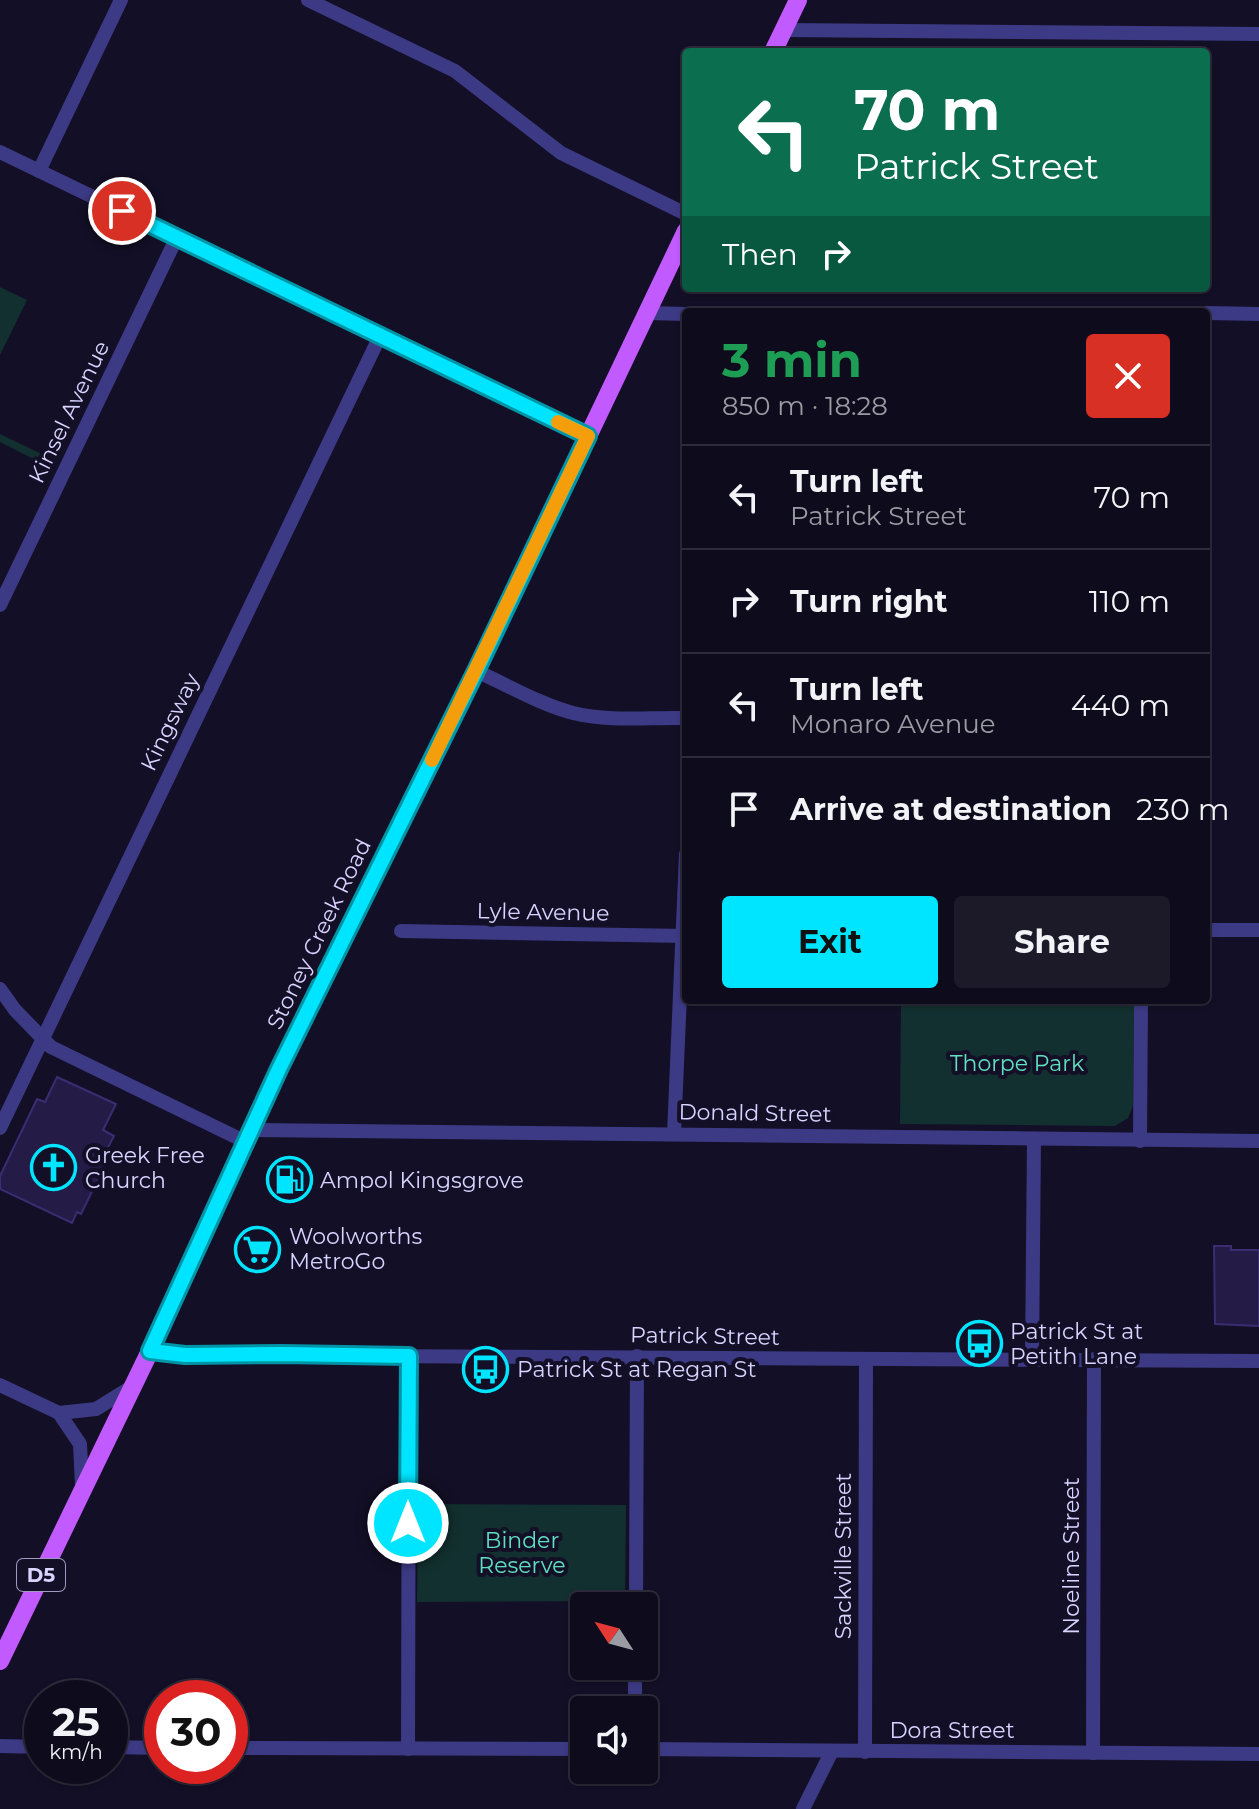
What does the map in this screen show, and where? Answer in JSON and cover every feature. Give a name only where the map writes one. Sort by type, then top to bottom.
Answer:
[{"type":"main road","points":[[775,48],[798,0]]},
{"type":"main road","name":"Stoney Creek Road","points":[[0,1661],[150,1351],[249,1136],[682,239]]},
{"type":"street","points":[[39,171],[121,0]]},
{"type":"street","points":[[308,0],[455,71],[561,153],[682,212]]},
{"type":"street","points":[[784,30],[1259,34]]},
{"type":"street","points":[[0,152],[588,436]]},
{"type":"street","name":"Kinsel Avenue","points":[[0,605],[177,237]]},
{"type":"street","points":[[646,313],[682,314]]},
{"type":"street","points":[[1210,313],[1259,314]]},
{"type":"street","name":"Kingsway","points":[[0,1128],[380,336]]},
{"type":"street","points":[[476,671],[554,708],[577,714],[682,718]]},
{"type":"street","points":[[1210,930],[1259,930]]},
{"type":"street","name":"Lyle Avenue","points":[[401,931],[682,936]]},
{"type":"street","points":[[674,1134],[682,976]]},
{"type":"street","points":[[0,989],[42,1039],[58,1051],[249,1136]]},
{"type":"street","points":[[1140,1141],[1141,1004]]},
{"type":"street","name":"Donald Street","points":[[249,1136],[674,1134],[1259,1141]]},
{"type":"street","points":[[1032,1360],[1034,1139]]},
{"type":"street","name":"Patrick Street","points":[[150,1351],[185,1355],[1259,1361]]},
{"type":"street","points":[[408,1749],[409,1356]]},
{"type":"street","points":[[636,1592],[637,1356]]},
{"type":"street","name":"Noeline Street","points":[[1093,1753],[1094,1359]]},
{"type":"street","name":"Sackville Street","points":[[865,1752],[866,1360]]},
{"type":"street","points":[[0,1385],[59,1413],[80,1444],[82,1489]]},
{"type":"street","points":[[59,1413],[96,1409],[132,1386]]},
{"type":"street","points":[[0,1746],[24,1747]]},
{"type":"street","points":[[248,1748],[570,1749]]},
{"type":"street","name":"Dora Street","points":[[658,1749],[1259,1754]]},
{"type":"street","points":[[803,1809],[832,1751]]},
{"type":"green space","points":[[0,287],[27,300],[0,355]]},
{"type":"green space","points":[[0,434],[54,460],[51,468],[0,442]]},
{"type":"green space","name":"Thorpe Park","points":[[901,1004],[1134,1004],[1133,1106],[1128,1118],[1115,1126],[900,1124]]},
{"type":"green space","name":"Binder Reserve","points":[[418,1504],[626,1505],[625,1592],[570,1592],[570,1601],[417,1602]]},
{"type":"building","points":[[57,1077],[116,1104],[103,1130],[114,1136],[101,1161],[106,1163],[81,1214],[77,1212],[72,1223],[0,1189],[0,1176],[37,1099],[45,1102]]},
{"type":"building","points":[[1214,1246],[1231,1246],[1231,1250],[1259,1250],[1259,1326],[1215,1324]]},
{"type":"slow traffic","points":[[432,760],[588,436],[558,422]]},
{"type":"place","name":"Greek Free Church","points":[[54,1168]]},
{"type":"place","name":"Ampol Kingsgrove","points":[[289,1180]]},
{"type":"place","name":"Woolworths MetroGo","points":[[258,1249]]},
{"type":"place","name":"Patrick St at Petith Lane","points":[[979,1344]]},
{"type":"place","name":"Patrick St at Regan St","points":[[486,1369]]},
{"type":"route","points":[[122,211],[588,436],[476,671],[279,1069],[150,1351],[185,1355],[409,1356],[408,1523]]}]
